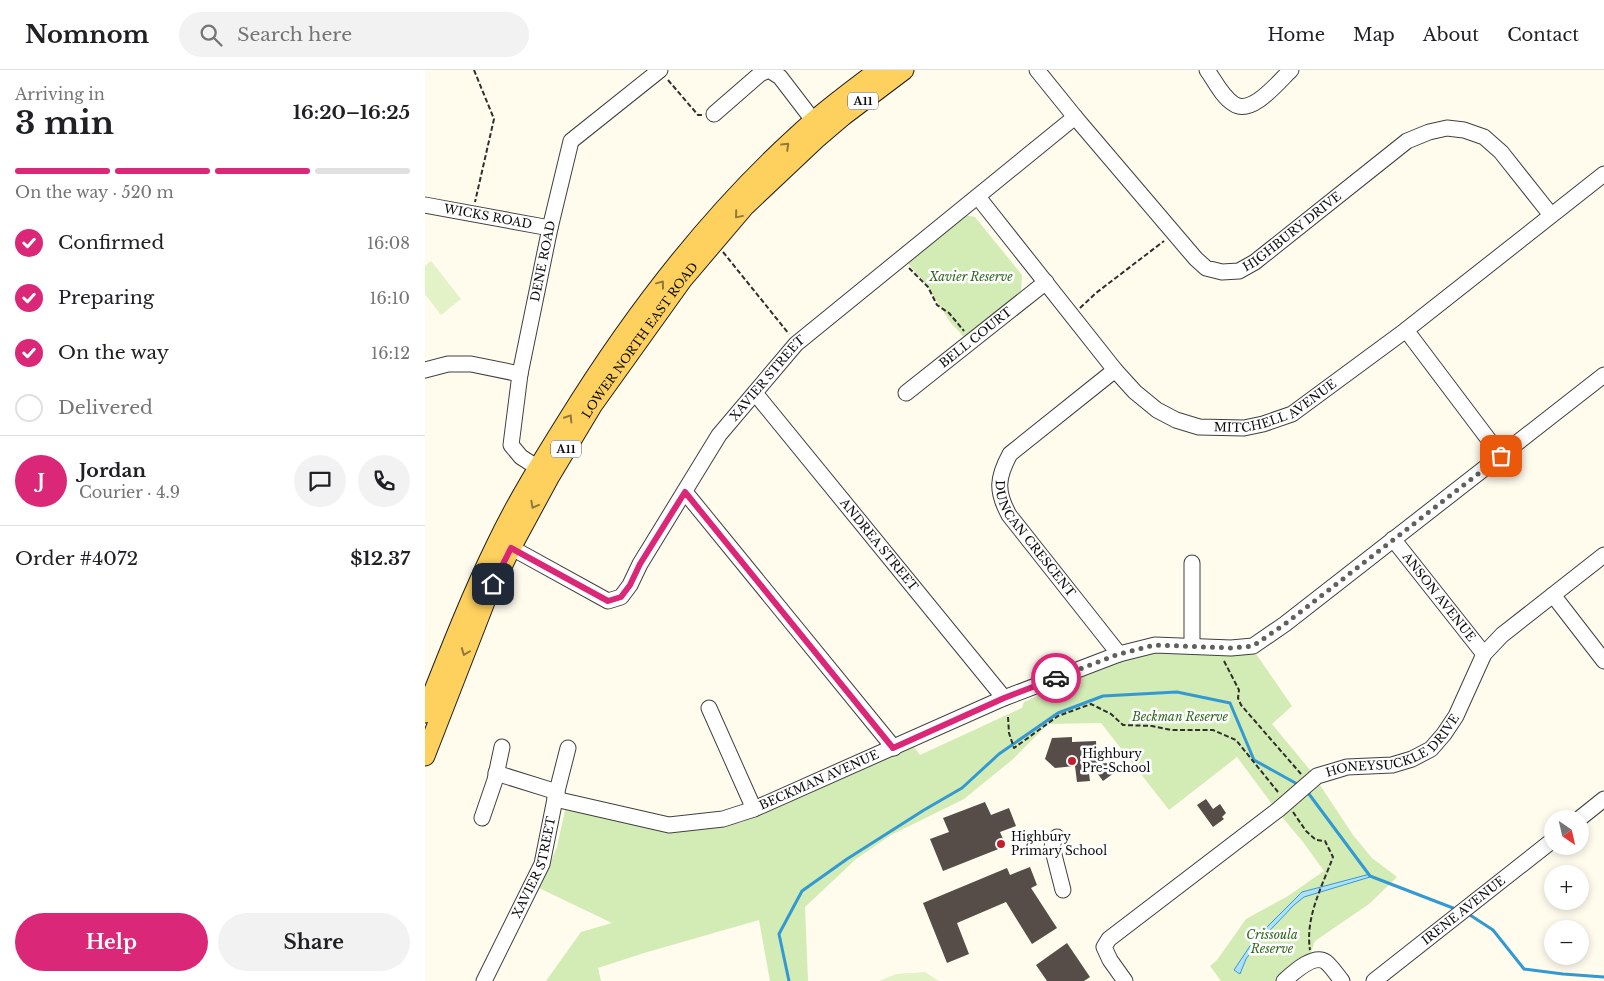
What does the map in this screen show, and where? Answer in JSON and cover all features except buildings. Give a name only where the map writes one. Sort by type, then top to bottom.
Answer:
[{"type":"main road","name":"LOWER NORTH EAST ROAD","points":[[818,127],[879,70]]},
{"type":"main road","name":"LOWER NORTH EAST ROAD","points":[[425,713],[471,597],[505,544],[581,399],[627,330],[672,270],[720,212],[759,172],[818,127],[904,70]]},
{"type":"main road","name":"LOWER NORTH EAST ROAD","points":[[425,756],[485,602],[505,544]]},
{"type":"street","name":"DENE ROAD","points":[[544,472],[521,457],[511,445],[520,374],[550,228],[571,141],[660,70]]},
{"type":"street","points":[[714,114],[760,74],[769,70],[780,77],[818,127]]},
{"type":"street","name":"HIGHBURY DRIVE","points":[[1037,70],[1075,118],[1195,259],[1206,268],[1222,272],[1239,271],[1255,262],[1407,141],[1429,132],[1447,128],[1464,130],[1484,137],[1504,155],[1551,215]]},
{"type":"street","points":[[1207,70],[1227,98],[1236,106],[1249,106],[1266,94],[1291,70]]},
{"type":"street","name":"XAVIER STREET","points":[[505,544],[608,601],[621,597],[719,435],[796,344],[1075,118]]},
{"type":"street","name":"MITCHELL AVENUE","points":[[978,197],[1115,370],[1135,392],[1157,410],[1176,420],[1199,427],[1244,428],[1292,414],[1406,330],[1604,174]]},
{"type":"street","name":"WICKS ROAD","points":[[425,205],[550,228]]},
{"type":"street","name":"BELL COURT","points":[[906,393],[1045,282]]},
{"type":"street","points":[[1406,330],[1501,456]]},
{"type":"street","points":[[425,370],[448,364],[471,364],[520,374]]},
{"type":"street","name":"DUNCAN CRESCENT","points":[[1115,370],[1010,454],[1002,469],[999,485],[1003,503],[1009,515],[1119,654]]},
{"type":"street","name":"BECKMAN AVENUE","points":[[496,773],[556,796],[669,825],[723,819],[754,809],[1004,698],[1119,654],[1155,645],[1231,648],[1253,646],[1285,624],[1604,375]]},
{"type":"street","name":"ANDREA STREET","points":[[755,393],[1004,698]]},
{"type":"street","points":[[685,492],[893,748]]},
{"type":"street","name":"ANSON AVENUE","points":[[1393,539],[1484,654]]},
{"type":"street","name":"HONEYSUCKLE DRIVE","points":[[1125,981],[1110,960],[1104,947],[1109,939],[1285,803],[1317,776],[1347,767],[1392,765],[1412,759],[1431,749],[1456,716],[1484,654],[1502,635],[1604,555]]},
{"type":"street","points":[[1192,563],[1193,646]]},
{"type":"street","points":[[1553,595],[1604,661]]},
{"type":"street","points":[[709,708],[754,809]]},
{"type":"street","points":[[482,818],[502,747]]},
{"type":"street","name":"XAVIER STREET","points":[[484,981],[542,864],[568,748]]},
{"type":"street","points":[[1589,811],[1604,799]]},
{"type":"street","points":[[1057,836],[1052,847],[1063,890]]},
{"type":"street","name":"IRENE AVENUE","points":[[1374,981],[1544,847]]},
{"type":"street","points":[[1284,981],[1309,962],[1320,960],[1326,962],[1342,981]]},
{"type":"path","points":[[472,214],[494,119],[474,70]]},
{"type":"path","points":[[660,70],[698,115],[714,114]]},
{"type":"path","points":[[1072,316],[1096,293],[1174,234]]},
{"type":"path","points":[[720,248],[796,344]]},
{"type":"path","points":[[901,259],[928,287],[937,305],[949,314],[971,341]]},
{"type":"path","points":[[1216,647],[1239,690],[1238,698],[1241,705],[1309,783]]},
{"type":"path","points":[[1008,717],[1009,733],[1014,748],[1058,716],[1091,704],[1111,714],[1123,725],[1152,726],[1171,730],[1213,730],[1236,740],[1311,836],[1316,840],[1325,842],[1333,857],[1319,890],[1310,923],[1308,940],[1309,962]]},
{"type":"green space","name":"Xavier Reserve","points":[[965,215],[975,217],[1022,275],[1021,291],[965,338],[950,322],[928,287],[906,261]]},
{"type":"green space","points":[[431,261],[461,299],[441,315],[425,294],[425,266]]},
{"type":"green space","name":"Beckman Reserve","points":[[1254,651],[1292,706],[1272,724],[1315,776],[1275,808],[1237,757],[1169,810],[1101,723],[1048,724],[1012,760],[964,799],[891,835],[856,859],[805,907],[808,981],[770,981],[759,920],[598,968],[601,981],[546,981],[581,932],[612,923],[539,888],[557,847],[566,806],[669,825],[740,823],[914,747],[920,755],[1022,708],[1024,702],[1119,660],[1154,652]]},
{"type":"green space","name":"Crissoula Reserve","points":[[1320,785],[1353,835],[1372,858],[1397,877],[1369,904],[1315,941],[1310,955],[1275,981],[1221,981],[1210,966],[1217,960],[1246,919],[1288,896],[1324,871],[1282,817]]},
{"type":"green space","points":[[925,972],[939,981],[879,981],[896,974]]},
{"type":"water","points":[[1370,874],[1370,877],[1304,897],[1257,944],[1246,959],[1240,974],[1234,970],[1254,940],[1302,892]]},
{"type":"waterway","points":[[789,981],[779,934],[802,891],[847,859],[962,788],[999,754],[1058,713],[1103,696],[1177,692],[1230,703],[1254,760],[1299,785]]},
{"type":"waterway","points":[[1306,790],[1370,876],[1453,908]]},
{"type":"waterway","points":[[1470,915],[1493,930],[1524,969],[1604,977]]},
{"type":"way so far","points":[[1056,678],[1119,654],[1155,645],[1231,648],[1253,646],[1267,638],[1501,456]]},
{"type":"place","name":"Highbury Pre-School","points":[[1072,761]]},
{"type":"place","name":"Highbury Primary School","points":[[1001,844]]},
{"type":"route","points":[[493,584],[511,548],[608,601],[621,597],[685,492],[893,748],[1004,698],[1056,678]]}]
